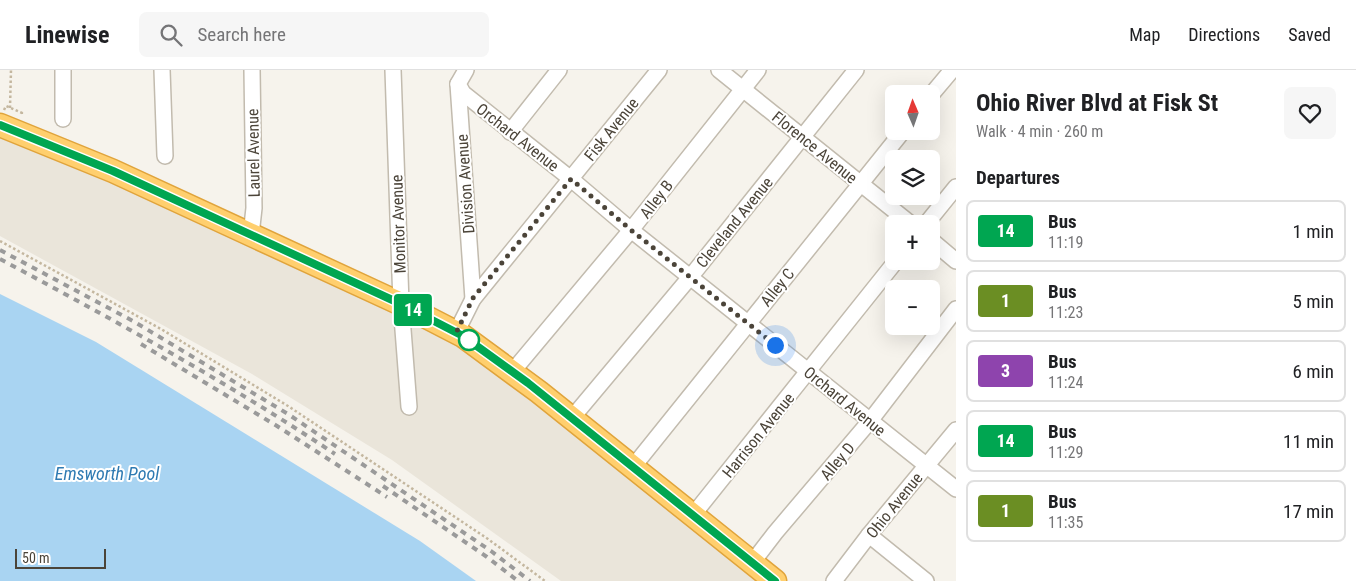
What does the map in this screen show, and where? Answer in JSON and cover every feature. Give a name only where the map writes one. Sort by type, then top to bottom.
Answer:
[{"type":"highway","points":[[9,116],[113,171],[401,304],[456,333],[513,371],[775,581]]},
{"type":"street","points":[[63,70],[63,119]]},
{"type":"street","points":[[162,70],[165,156]]},
{"type":"street","name":"Laurel Avenue","points":[[251,235],[254,208],[252,70]]},
{"type":"street","name":"Monitor Avenue","points":[[393,70],[401,304],[409,407]]},
{"type":"street","points":[[458,77],[466,70]]},
{"type":"street","points":[[510,132],[559,70]]},
{"type":"street","name":"Fisk Avenue","points":[[456,333],[473,298],[659,70]]},
{"type":"street","name":"Florence Avenue","points":[[719,70],[900,215]]},
{"type":"street","name":"Alley B","points":[[513,371],[631,230],[758,70]]},
{"type":"street","name":"Cleveland Avenue","points":[[572,418],[691,276],[856,70]]},
{"type":"street","points":[[940,85],[952,70]]},
{"type":"street","name":"Orchard Avenue","points":[[458,77],[463,93],[510,132],[956,489]]},
{"type":"street","name":"Division Avenue","points":[[458,77],[473,298]]},
{"type":"street","name":"Alley C","points":[[633,467],[895,140]]},
{"type":"street","points":[[933,215],[956,187]]},
{"type":"street","points":[[940,248],[956,261]]},
{"type":"street","name":"Harrison Avenue","points":[[693,515],[889,270]]},
{"type":"street","name":"Alley D","points":[[752,563],[870,421],[956,309]]},
{"type":"street","name":"Ohio Avenue","points":[[834,581],[869,535],[956,430]]},
{"type":"street","points":[[869,535],[926,581]]},
{"type":"path","points":[[9,116],[11,70]]},
{"type":"path","points":[[0,241],[162,329],[288,406],[488,539],[544,581]]},
{"type":"shaded area","points":[[0,125],[443,326],[775,581],[561,581],[392,460],[252,374],[0,236]]},
{"type":"water","name":"Emsworth Pool","points":[[0,294],[96,342],[420,541],[476,581],[0,581]]},
{"type":"railway","points":[[0,250],[133,321],[288,414],[491,551],[530,581]]},
{"type":"railway","points":[[0,259],[170,352],[335,454]]},
{"type":"railway","points":[[141,344],[277,426],[387,497]]},
{"type":"railway","points":[[383,486],[487,557],[518,581]]},
{"type":"bus line","name":"14","points":[[0,125],[113,171],[401,304],[463,336],[528,383],[775,581]]},
{"type":"route","points":[[469,340],[456,333],[473,298],[571,179],[631,230],[775,345]]}]
